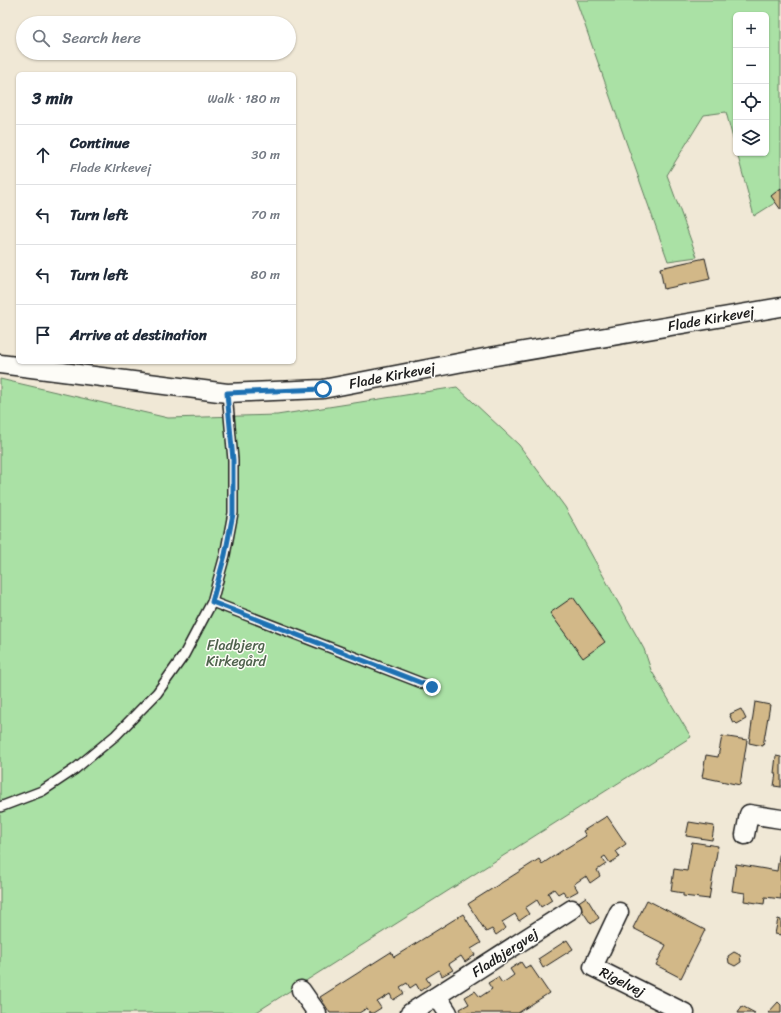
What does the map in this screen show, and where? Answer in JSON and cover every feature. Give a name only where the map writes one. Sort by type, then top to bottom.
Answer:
[{"type":"street","name":"Flade Kirkevej","points":[[0,364],[227,393],[323,389],[492,357],[781,307]]},
{"type":"street","points":[[745,835],[749,814],[781,819]]},
{"type":"street","name":"Fladbjergvej","points":[[410,1013],[572,909]]},
{"type":"street","name":"Rigelvej","points":[[619,912],[593,967],[685,1013]]},
{"type":"street","points":[[301,990],[317,1013]]},
{"type":"street","points":[[437,996],[448,1013]]},
{"type":"lane","points":[[0,807],[42,791],[75,769],[116,735],[157,693],[184,655],[212,602],[225,555],[233,514],[233,460],[227,393]]},
{"type":"lane","points":[[212,602],[432,687]]},
{"type":"green space","points":[[576,0],[781,0],[781,199],[754,216],[738,156],[769,156],[769,12],[733,12],[733,139],[726,112],[704,115],[667,175],[697,257],[668,261]]},
{"type":"green space","name":"Fladbjerg Kirkegård","points":[[0,379],[168,418],[277,415],[457,387],[519,445],[565,507],[644,649],[651,670],[691,737],[255,1013],[0,1013]]},
{"type":"building","points":[[781,188],[781,210],[771,196]]},
{"type":"building","points":[[705,258],[710,279],[664,289],[660,268]]},
{"type":"building","points":[[573,597],[605,642],[583,658],[550,613]]},
{"type":"building","points":[[755,702],[770,705],[763,746],[749,743]]},
{"type":"building","points":[[741,709],[746,719],[737,724],[735,722],[733,723],[730,714]]},
{"type":"building","points":[[722,736],[747,740],[740,785],[702,777],[706,755],[718,757]]},
{"type":"building","points":[[776,756],[781,757],[781,787],[774,786]]},
{"type":"building","points":[[607,816],[626,844],[616,851],[620,857],[610,863],[605,856],[602,858],[606,864],[597,870],[600,876],[590,883],[586,876],[574,884],[578,891],[567,897],[563,891],[558,894],[554,889],[548,893],[552,900],[541,907],[537,900],[525,908],[529,914],[519,921],[515,914],[502,922],[506,928],[496,935],[492,929],[486,932],[468,904],[539,859],[542,864],[586,836],[583,831]]},
{"type":"building","points":[[689,822],[714,826],[712,840],[686,836]]},
{"type":"building","points":[[692,842],[718,846],[709,899],[683,896],[683,893],[671,891],[674,869],[687,871]]},
{"type":"building","points":[[780,850],[781,899],[765,897],[764,904],[744,901],[745,893],[732,891],[736,864],[777,871]]},
{"type":"building","points":[[586,897],[599,918],[591,924],[577,903]]},
{"type":"building","points":[[647,900],[705,930],[681,978],[656,965],[666,945],[633,928]]},
{"type":"building","points":[[463,914],[481,943],[471,949],[475,955],[465,962],[461,956],[449,964],[453,970],[442,976],[439,970],[426,978],[430,984],[420,991],[416,984],[410,988],[407,983],[400,987],[404,993],[393,1000],[390,994],[377,1002],[381,1008],[373,1013],[370,1013],[367,1008],[359,1013],[330,1013],[320,997],[391,952],[394,957]]},
{"type":"building","points":[[778,919],[781,920],[781,935],[775,934]]},
{"type":"building","points":[[567,940],[573,949],[543,968],[538,959]]},
{"type":"building","points":[[734,952],[740,955],[741,962],[735,966],[729,963],[728,956]]},
{"type":"building","points":[[521,962],[525,968],[530,965],[549,993],[518,1013],[462,1013],[460,1009],[469,1004],[465,997],[475,991],[480,997],[492,989],[488,983],[498,977],[502,983],[507,980],[514,975],[510,969]]},
{"type":"building","points":[[778,1002],[781,1005],[781,1013],[768,1013]]},
{"type":"building","points":[[742,1006],[755,1013],[738,1013]]},
{"type":"route","points":[[323,389],[227,393],[233,460],[233,514],[225,555],[212,602],[432,687]]}]
